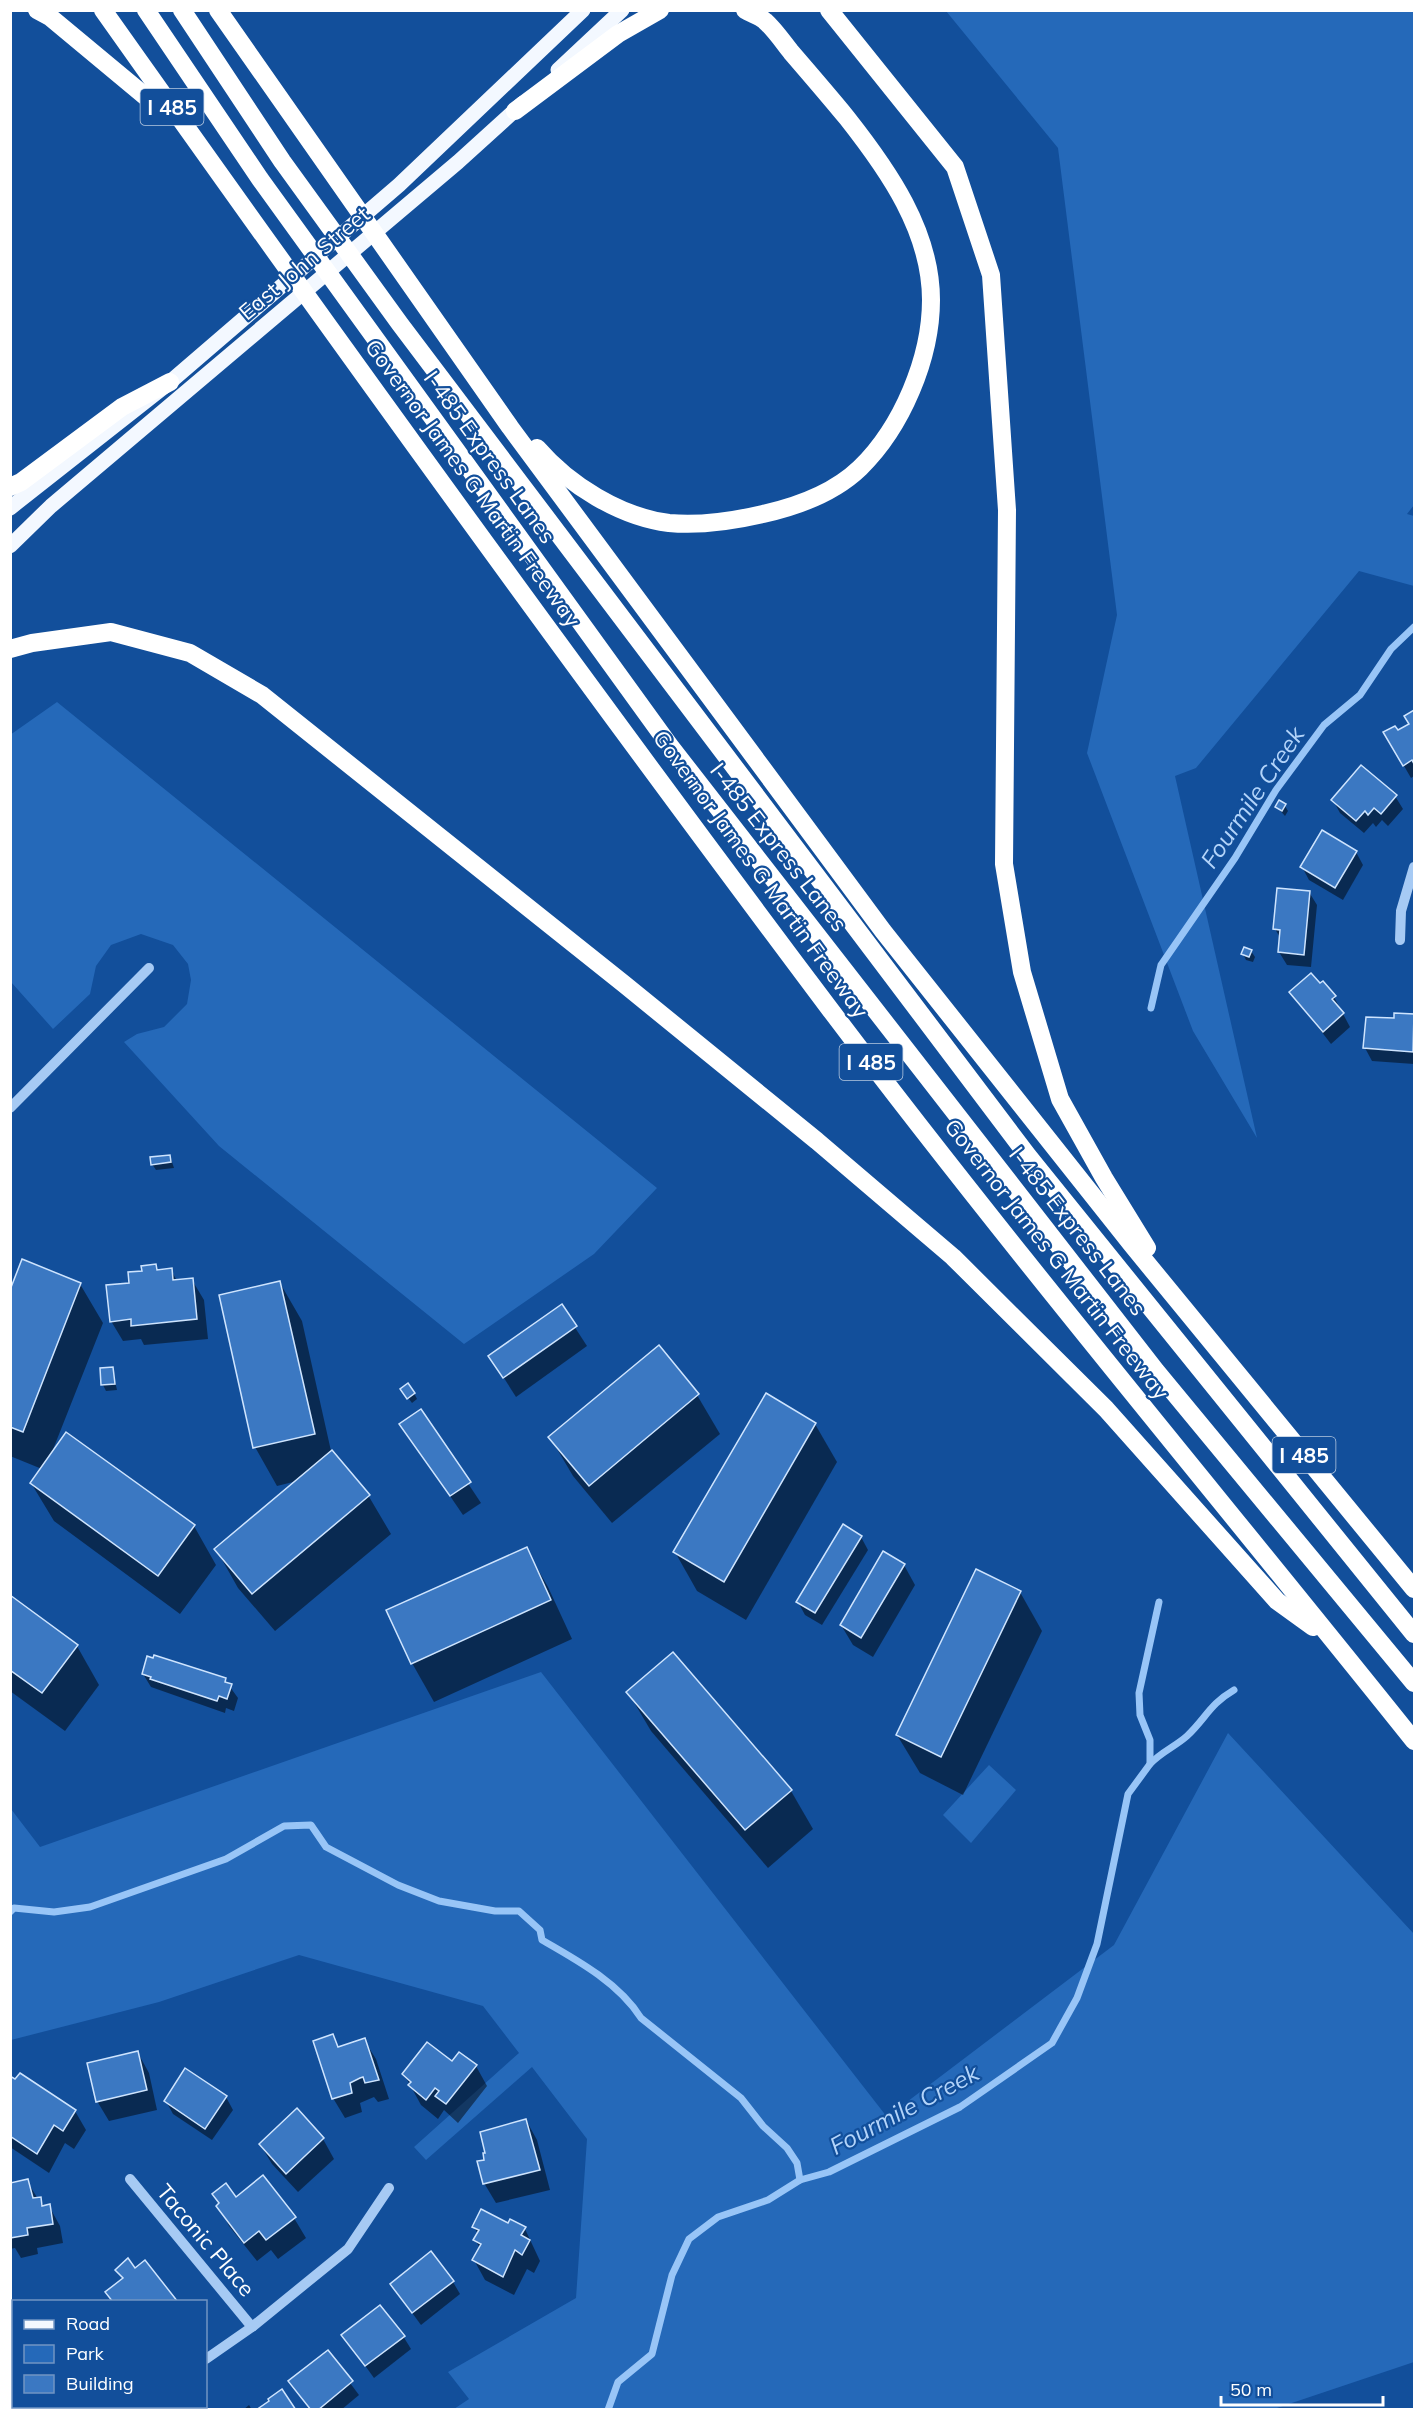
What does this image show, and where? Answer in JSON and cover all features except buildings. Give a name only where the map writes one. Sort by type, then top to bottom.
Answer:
[{"type":"highway","points":[[37,10],[50,17],[166,112],[206,156]]},
{"type":"highway","name":"Governor James G Martin Freeway","points":[[103,10],[354,362],[829,1008],[1110,1366],[1414,1741]]},
{"type":"highway","name":"I-485 Express Lanes","points":[[146,10],[260,179],[669,746],[1156,1371],[1414,1683]]},
{"type":"highway","name":"I-485 Express Lanes","points":[[182,10],[282,160],[400,324],[1028,1156],[1414,1634]]},
{"type":"highway","name":"I 485","points":[[218,10],[308,142],[422,298],[480,384],[883,931],[1194,1320],[1414,1589]]},
{"type":"highway","points":[[515,111],[618,34],[660,10]]},
{"type":"highway","points":[[480,384],[550,463],[589,492],[625,512],[668,523],[708,523],[743,518],[791,508],[825,494],[860,468],[899,419],[923,359],[931,300],[923,251],[906,203],[867,143],[823,88],[764,19],[745,10]]},
{"type":"highway","points":[[829,10],[955,167],[991,275],[1007,510],[1004,864],[1023,972],[1060,1099],[1104,1178],[1194,1320]]},
{"type":"highway","points":[[836,10],[850,34]]},
{"type":"highway","points":[[10,487],[21,482],[122,407],[170,382]]},
{"type":"highway","points":[[10,649],[32,642],[111,632],[190,653],[262,695],[624,984],[817,1141],[953,1257],[1106,1409],[1277,1601],[1329,1638]]},
{"type":"main road","name":"East John Street","points":[[10,508],[170,382],[399,185],[583,10]]},
{"type":"main road","name":"East John Street","points":[[10,546],[51,506],[458,162],[622,10]]},
{"type":"street","points":[[1400,940],[1401,911],[1414,867]]},
{"type":"street","points":[[10,1108],[149,968]]},
{"type":"street","name":"Taconic Place","points":[[130,2179],[252,2327]]},
{"type":"street","points":[[207,2358],[252,2327],[348,2249],[389,2188]]},
{"type":"green space","points":[[946,11],[1414,11],[1414,505],[1407,514],[1414,516],[1414,586],[1359,571],[1196,768],[1175,776],[1257,1138],[1193,1031],[1087,753],[1117,615],[1058,148]]},
{"type":"green space","points":[[57,702],[657,1188],[594,1254],[464,1344],[219,1146],[124,1042],[137,1034],[164,1027],[187,1004],[191,980],[188,964],[173,945],[141,934],[111,945],[96,966],[90,994],[53,1029],[11,982],[10,735]]},
{"type":"green space","points":[[541,1672],[887,2117],[1114,1945],[1228,1733],[1414,1934],[1414,2362],[1271,2410],[454,2409],[469,2399],[448,2372],[576,2298],[587,2139],[532,2067],[426,2160],[414,2147],[519,2053],[483,2006],[299,1955],[159,2002],[11,2040],[11,1809],[40,1847]]},
{"type":"green space","points":[[989,1765],[1016,1790],[971,1843],[943,1815]]},
{"type":"waterway","name":"Fourmile Creek","points":[[1151,1008],[1161,965],[1235,858],[1276,790],[1324,725],[1360,695],[1391,649],[1414,627]]},
{"type":"waterway","name":"Fourmile Creek","points":[[608,2410],[618,2382],[652,2354],[672,2275],[689,2239],[718,2217],[768,2200],[800,2180],[829,2172],[960,2107],[1052,2043],[1077,1998],[1097,1944],[1128,1794],[1150,1764],[1150,1740],[1140,1715],[1139,1693],[1159,1602]]},
{"type":"waterway","points":[[1150,1764],[1187,1736],[1214,1706],[1234,1690]]},
{"type":"waterway","points":[[10,1912],[14,1908],[54,1912],[90,1907],[226,1859],[284,1826],[311,1825],[326,1847],[398,1885],[439,1901],[495,1911],[519,1911],[540,1930],[542,1940],[583,1964],[609,1983],[632,2005],[641,2018],[741,2098],[763,2126],[787,2148],[797,2163],[800,2180]]}]
